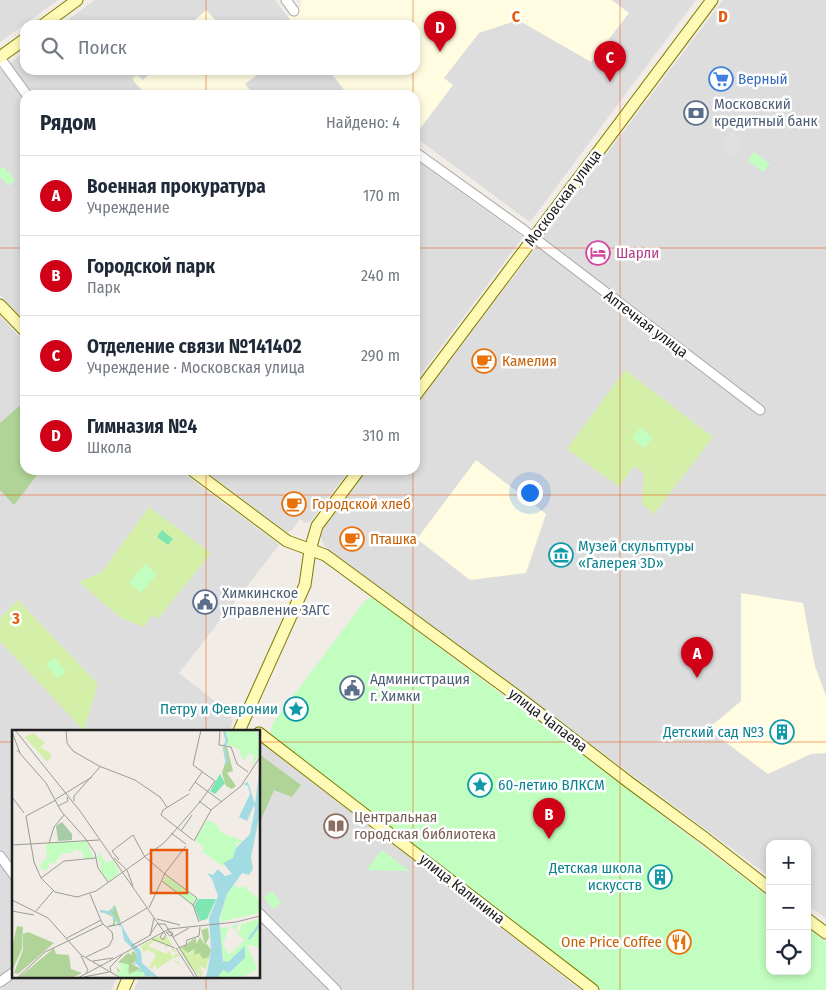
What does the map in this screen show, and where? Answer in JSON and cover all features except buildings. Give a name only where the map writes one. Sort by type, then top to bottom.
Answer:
[{"type":"street","points":[[50,20],[77,0]]},
{"type":"street","points":[[286,0],[294,11]]},
{"type":"street","name":"Московская улица","points":[[420,389],[712,0]]},
{"type":"street","points":[[20,42],[0,58],[23,90]]},
{"type":"street","name":"Аптечная улица","points":[[420,156],[533,237],[760,410]]},
{"type":"street","points":[[0,305],[20,326]]},
{"type":"street","name":"улица Чапаева","points":[[199,475],[287,542],[311,545],[517,696],[766,886]]},
{"type":"street","points":[[243,722],[305,585],[316,526],[355,475]]},
{"type":"street","name":"улица Калинина","points":[[243,722],[255,730]]},
{"type":"street","name":"улица Калинина","points":[[260,734],[593,990]]},
{"type":"street","points":[[0,856],[12,872]]},
{"type":"street","points":[[260,913],[336,990]]},
{"type":"street","points":[[811,922],[826,933]]},
{"type":"street","points":[[0,982],[12,973]]},
{"type":"street","points":[[123,990],[128,978]]},
{"type":"shaded area","points":[[0,0],[58,0],[30,20],[20,20],[20,28],[0,42]]},
{"type":"shaded area","points":[[95,0],[275,0],[290,20],[68,20]]},
{"type":"shaded area","points":[[302,0],[612,0],[629,13],[591,62],[518,20],[479,33],[444,78],[453,85],[420,129],[420,90],[344,90],[333,75],[420,75],[420,20],[291,20],[288,16],[301,6]]},
{"type":"shaded area","points":[[308,0],[696,0],[530,222],[420,141],[420,90],[415,90],[415,75],[420,75],[420,20],[394,20]]},
{"type":"shaded area","points":[[723,0],[826,0],[826,918],[811,908],[811,840],[766,840],[766,874],[325,546],[321,538],[324,527],[363,475],[420,475],[420,400]]},
{"type":"shaded area","points":[[206,10],[215,20],[195,20]]},
{"type":"shaded area","points":[[20,56],[20,75],[333,75],[344,90],[20,90],[20,316],[0,295],[0,70]]},
{"type":"shaded area","points":[[137,75],[143,80],[148,75],[257,75],[245,84],[250,90],[142,90],[132,79]]},
{"type":"shaded area","points":[[732,132],[743,140],[732,156],[720,148]]},
{"type":"shaded area","points":[[420,163],[523,237],[420,375]]},
{"type":"shaded area","points":[[0,316],[20,338],[20,475],[186,475],[279,545],[179,673],[231,714],[233,721],[230,730],[12,730],[12,978],[117,978],[111,990],[0,990]]},
{"type":"shaded area","points":[[476,460],[546,514],[526,573],[470,580],[417,539]]},
{"type":"shaded area","points":[[211,475],[345,475],[310,522],[305,523],[300,519],[293,529],[288,532]]},
{"type":"shaded area","points":[[741,593],[803,603],[815,666],[826,696],[826,753],[811,754],[768,774],[708,729],[741,701]]},
{"type":"shaded area","points":[[260,742],[581,990],[134,990],[139,978],[260,978]]},
{"type":"green space","points":[[754,152],[770,164],[763,172],[748,160]]},
{"type":"green space","points":[[3,166],[15,180],[9,186],[0,177],[0,169]]},
{"type":"green space","points":[[625,370],[713,437],[654,514],[642,504],[644,474],[634,466],[619,487],[567,449]]},
{"type":"green space","points":[[20,405],[20,475],[37,475],[14,505],[0,490],[0,423]]},
{"type":"green space","points":[[640,428],[653,437],[645,448],[632,438]]},
{"type":"green space","points":[[149,507],[211,553],[158,619],[152,615],[144,627],[121,618],[79,582],[102,572]]},
{"type":"green space","points":[[162,530],[173,539],[168,545],[157,537]]},
{"type":"green space","points":[[145,564],[157,574],[141,593],[129,583]]},
{"type":"green space","points":[[370,598],[376,600],[766,895],[766,975],[811,975],[811,930],[826,942],[826,990],[602,990],[274,738],[270,732],[273,723],[364,602]]},
{"type":"green space","points":[[18,600],[98,684],[84,730],[0,641],[0,618]]},
{"type":"green space","points":[[54,657],[66,671],[58,679],[46,665]]},
{"type":"green space","points":[[260,755],[301,785],[292,797],[274,790],[260,822]]},
{"type":"green space","points":[[382,850],[409,871],[366,870]]},
{"type":"green space","points":[[272,891],[281,903],[273,909],[264,897]]},
{"type":"place","name":"Гимназия №4","points":[[440,52]]},
{"type":"place","name":"Верный","points":[[721,79]]},
{"type":"place","name":"Отделение связи №141402","points":[[610,82]]},
{"type":"place","name":"Московский кредитный банк","points":[[696,113]]},
{"type":"place","name":"Шарли","points":[[598,253]]},
{"type":"place","name":"Камелия","points":[[484,361]]},
{"type":"place","name":"Городской хлеб","points":[[294,504]]},
{"type":"place","name":"Пташка","points":[[352,539]]},
{"type":"place","name":"Музей скульптуры «Галерея 3D»","points":[[561,555]]},
{"type":"place","name":"Химкинское управление ЗАГС","points":[[205,602]]},
{"type":"place","name":"Военная прокуратура","points":[[697,678]]},
{"type":"place","name":"Администрация г. Химки","points":[[352,688]]},
{"type":"place","name":"Петру и Февронии","points":[[296,709]]},
{"type":"place","name":"Детский сад №3","points":[[782,732]]},
{"type":"place","name":"60-летию ВЛКСМ","points":[[480,785]]},
{"type":"place","name":"Центральная городская библиотека","points":[[336,826]]},
{"type":"place","name":"Городской парк","points":[[549,839]]},
{"type":"place","name":"Детская школа искусств","points":[[660,877]]},
{"type":"place","name":"One Price Coffee","points":[[679,942]]}]
